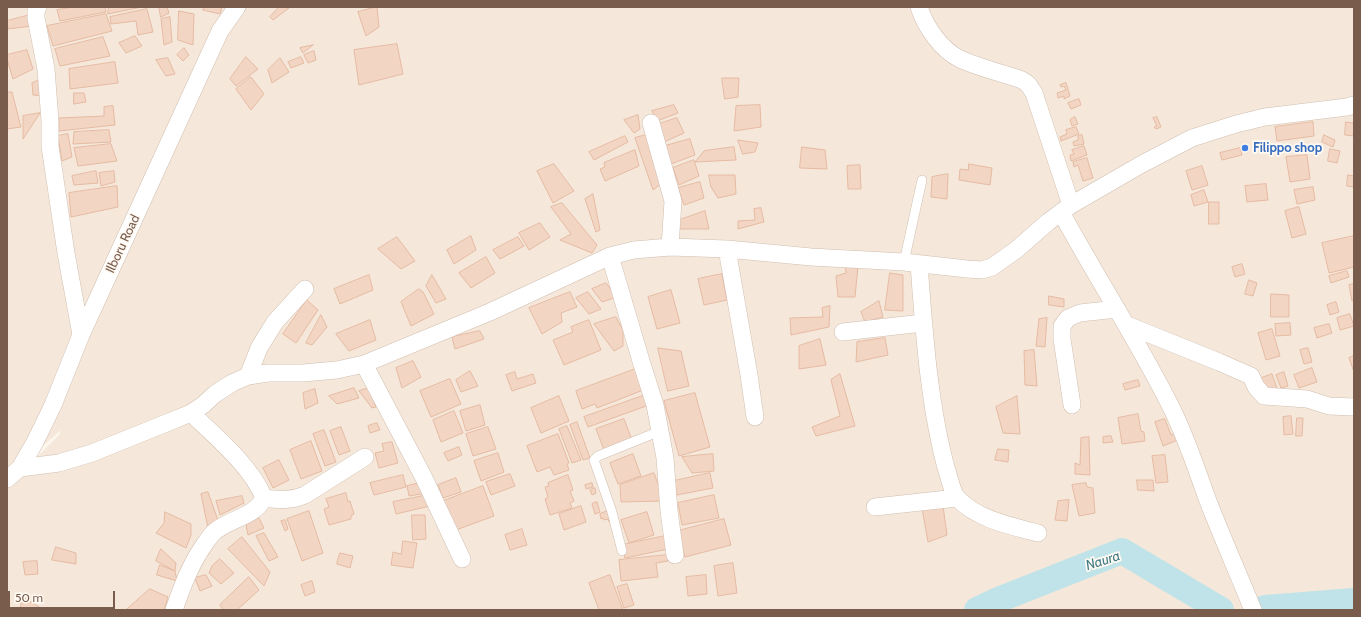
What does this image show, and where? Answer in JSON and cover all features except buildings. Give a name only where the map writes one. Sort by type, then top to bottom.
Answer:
[{"type":"street","points":[[38,7],[36,11],[36,18],[46,69],[49,100],[50,146],[80,335]]},
{"type":"street","name":"Ilboru Road","points":[[13,473],[35,442],[53,405],[80,335],[220,31],[237,7]]},
{"type":"street","points":[[919,7],[923,20],[934,36],[948,50],[959,58],[1022,80],[1028,84],[1034,93],[1066,209],[1089,264],[1127,325],[1171,405],[1184,434],[1208,500],[1253,610]]},
{"type":"street","points":[[13,473],[59,463],[92,453],[191,413],[221,391],[248,376],[268,373],[303,373],[337,370],[364,364],[490,312],[610,256],[634,250],[670,247],[727,249],[911,263],[966,270],[982,270],[992,267],[1016,250],[1066,209],[1142,164],[1192,138],[1236,124],[1265,117],[1347,107],[1354,104]]},
{"type":"street","points":[[651,123],[673,201],[670,247]]},
{"type":"street","points":[[727,249],[755,417]]},
{"type":"street","points":[[610,256],[640,361],[655,405],[665,458],[669,511],[675,555]]},
{"type":"street","points":[[911,263],[923,323],[931,387],[942,454],[950,480],[958,498],[980,515],[1038,533]]},
{"type":"street","points":[[248,376],[259,348],[275,322],[304,289]]},
{"type":"street","points":[[1072,405],[1062,339],[1062,326],[1068,318],[1080,313],[1117,309]]},
{"type":"street","points":[[843,332],[923,323]]},
{"type":"street","points":[[1127,325],[1251,376],[1256,388],[1264,396],[1307,399],[1329,406],[1354,406]]},
{"type":"street","points":[[364,364],[424,478],[462,559]]},
{"type":"street","points":[[174,610],[187,573],[199,552],[213,533],[230,522],[256,509],[262,504],[264,498],[260,488],[243,466],[191,413]]},
{"type":"street","points":[[264,498],[284,500],[300,497],[365,457]]},
{"type":"street","points":[[875,507],[958,498]]},
{"type":"lane","points":[[911,263],[922,180]]},
{"type":"lane","points":[[622,551],[612,512],[594,460],[598,456],[660,430]]},
{"type":"shaded area","points":[[7,7],[1354,7],[1354,610],[7,610],[7,487],[59,435],[61,430],[7,477]]},
{"type":"waterway","name":"Naura","points":[[977,610],[998,600],[1122,551],[1221,610]]},
{"type":"waterway","name":"Naura","points":[[1265,608],[1354,601]]},
{"type":"place","name":"Filippo shop","points":[[1245,148]]}]
